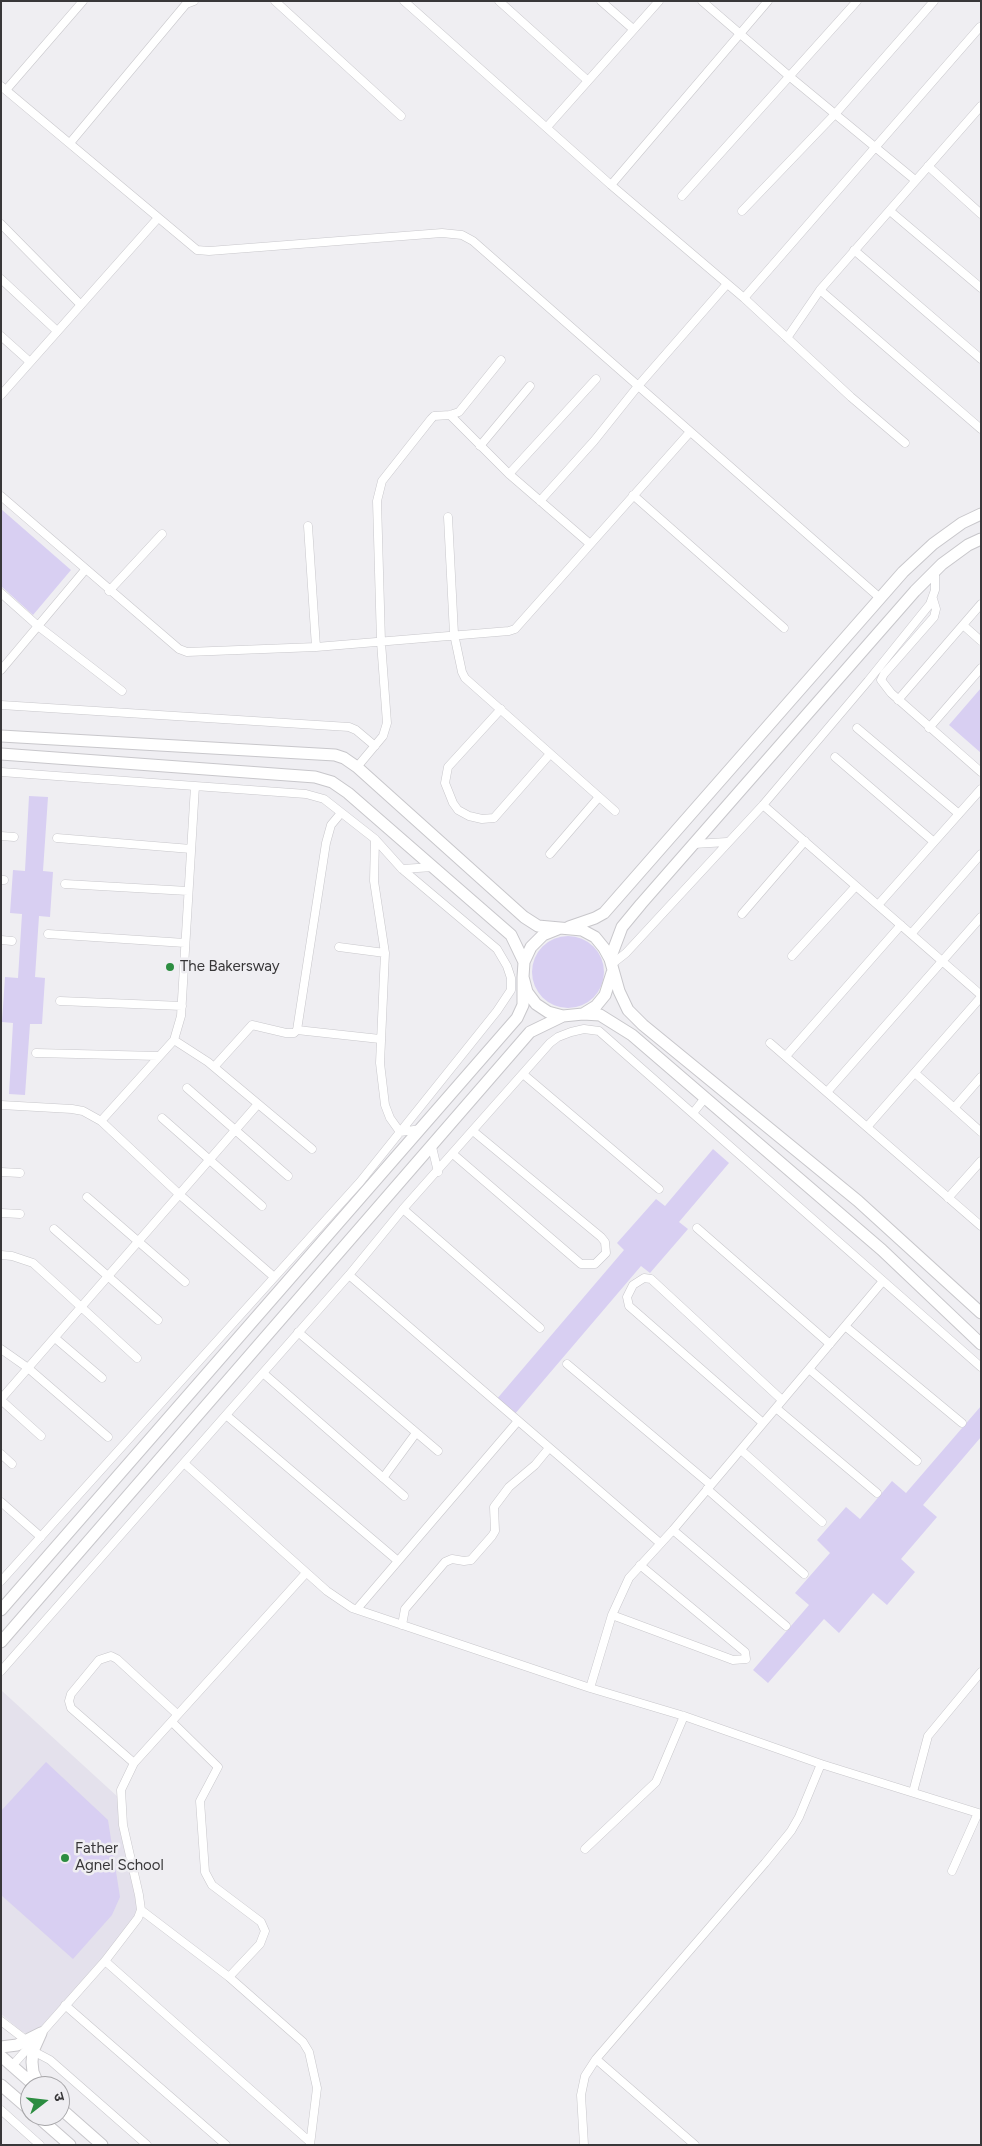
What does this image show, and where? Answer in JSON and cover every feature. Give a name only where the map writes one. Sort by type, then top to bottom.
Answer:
[{"type":"street","points":[[82,1],[4,88],[197,250],[209,251],[442,233],[462,235],[473,241],[880,598]]},
{"type":"street","points":[[70,143],[186,4],[194,1]]},
{"type":"street","points":[[274,1],[401,116]]},
{"type":"street","points":[[404,1],[611,185],[744,298],[851,398],[905,443]]},
{"type":"street","points":[[499,1],[587,80]]},
{"type":"street","points":[[601,1],[633,29]]},
{"type":"street","points":[[547,127],[659,1]]},
{"type":"street","points":[[702,1],[915,180]]},
{"type":"street","points":[[611,185],[768,1]]},
{"type":"street","points":[[682,196],[857,1]]},
{"type":"street","points":[[742,212],[836,113],[934,1]]},
{"type":"street","points":[[744,298],[874,145],[980,27]]},
{"type":"street","points":[[787,338],[820,290],[981,106]]},
{"type":"street","points":[[928,166],[981,214]]},
{"type":"street","points":[[890,211],[981,288]]},
{"type":"street","points":[[1,394],[158,218]]},
{"type":"street","points":[[1,224],[81,304]]},
{"type":"street","points":[[854,250],[981,359]]},
{"type":"street","points":[[1,278],[57,331]]},
{"type":"street","points":[[540,501],[594,442],[638,386],[727,284]]},
{"type":"street","points":[[820,290],[981,429]]},
{"type":"street","points":[[1,336],[30,362]]},
{"type":"street","points":[[357,767],[383,736],[387,723],[381,642],[377,502],[382,481],[431,419],[434,416],[450,415],[459,412],[500,360]]},
{"type":"street","points":[[509,474],[596,379]]},
{"type":"street","points":[[480,446],[530,386]]},
{"type":"street","points":[[450,415],[509,474],[589,544]]},
{"type":"street","points":[[1,496],[178,649],[187,652],[381,642],[454,634],[509,631],[515,628],[690,432]]},
{"type":"street","points":[[633,495],[784,628]]},
{"type":"street","points":[[1,1610],[517,1018],[524,1004],[524,962],[531,946],[543,935],[594,918],[604,912],[903,572],[933,544],[962,523],[981,514]]},
{"type":"street","points":[[448,517],[454,634],[459,666],[465,678],[615,811]]},
{"type":"street","points":[[308,526],[316,646]]},
{"type":"street","points":[[109,591],[162,534]]},
{"type":"street","points":[[583,1014],[596,1006],[605,995],[622,927],[915,591],[935,570],[968,545],[981,539]]},
{"type":"street","points":[[1,670],[85,570]]},
{"type":"street","points":[[611,965],[626,953],[763,805],[868,681],[932,599],[935,590],[935,570]]},
{"type":"street","points":[[1,593],[38,626],[122,691]]},
{"type":"street","points":[[932,599],[936,609],[934,617],[882,676],[883,685],[929,728],[981,772]]},
{"type":"street","points":[[898,700],[981,604]]},
{"type":"street","points":[[963,625],[981,641]]},
{"type":"street","points":[[929,728],[981,668]]},
{"type":"street","points":[[1,705],[349,727],[356,730],[375,746]]},
{"type":"street","points":[[501,710],[448,767],[445,783],[458,810],[469,816],[482,819],[494,818],[550,754]]},
{"type":"street","points":[[857,728],[959,814]]},
{"type":"street","points":[[1,736],[335,755],[344,758],[357,767],[524,917],[538,926],[582,930],[594,937],[604,948],[628,1010],[643,1025],[863,1206],[981,1313]]},
{"type":"street","points":[[1,754],[315,777],[332,782],[348,793],[511,935],[524,962]]},
{"type":"street","points":[[835,757],[934,842]]},
{"type":"street","points":[[1,772],[306,794],[324,800],[375,839],[402,869],[497,949],[507,966],[511,978],[511,990],[506,999],[360,1182],[273,1276],[1,1581]]},
{"type":"street","points":[[101,1121],[174,1040],[181,1016],[195,786]]},
{"type":"street","points":[[878,905],[981,789]]},
{"type":"street","points":[[550,854],[599,797]]},
{"type":"street","points":[[763,805],[981,996],[867,1127]]},
{"type":"street","points":[[297,1030],[326,844],[331,825],[342,813]]},
{"type":"street","points":[[1,836],[14,837]]},
{"type":"street","points":[[57,838],[191,849]]},
{"type":"street","points":[[375,839],[374,881],[385,953],[380,1063],[385,1105],[390,1118],[400,1132]]},
{"type":"street","points":[[742,914],[805,841]]},
{"type":"street","points":[[694,844],[727,842]]},
{"type":"street","points":[[911,934],[981,854]]},
{"type":"street","points":[[402,869],[433,867]]},
{"type":"street","points":[[65,884],[188,890]]},
{"type":"street","points":[[792,956],[856,886]]},
{"type":"street","points":[[827,1092],[981,917]]},
{"type":"street","points":[[786,1056],[900,925]]},
{"type":"street","points":[[48,934],[185,943]]},
{"type":"street","points":[[1,940],[12,941]]},
{"type":"street","points":[[339,947],[385,953]]},
{"type":"street","points":[[523,977],[527,992],[536,1004],[548,1012],[563,1016]]},
{"type":"street","points":[[60,1001],[182,1006]]},
{"type":"street","points":[[1,1642],[530,1032],[563,1016],[600,1015],[632,1036],[882,1250],[981,1343]]},
{"type":"street","points":[[214,1067],[252,1025],[286,1033],[294,1033],[297,1030],[380,1039]]},
{"type":"street","points":[[1,1671],[349,1275],[404,1209],[550,1043],[558,1037],[584,1029],[599,1030],[981,1367]]},
{"type":"street","points":[[174,1040],[214,1067],[312,1149]]},
{"type":"street","points":[[770,1043],[981,1226]]},
{"type":"street","points":[[36,1053],[158,1056]]},
{"type":"street","points":[[915,1073],[981,1132]]},
{"type":"street","points":[[523,1074],[659,1189]]},
{"type":"street","points":[[954,1108],[981,1077]]},
{"type":"street","points":[[187,1088],[288,1176]]},
{"type":"street","points":[[693,1113],[704,1098]]},
{"type":"street","points":[[42,1436],[1,1399],[258,1104]]},
{"type":"street","points":[[1,1105],[72,1109],[83,1111],[101,1121],[273,1276]]},
{"type":"street","points":[[162,1118],[262,1206]]},
{"type":"street","points":[[400,1132],[421,1129]]},
{"type":"street","points":[[453,1154],[581,1264],[595,1264],[606,1253],[605,1242],[601,1237],[473,1131]]},
{"type":"street","points":[[432,1147],[438,1172]]},
{"type":"street","points":[[948,1198],[981,1161]]},
{"type":"street","points":[[1,1172],[20,1173]]},
{"type":"street","points":[[87,1197],[185,1282]]},
{"type":"street","points":[[404,1209],[540,1328]]},
{"type":"street","points":[[1,1213],[20,1214]]},
{"type":"street","points":[[697,1228],[830,1344]]},
{"type":"street","points":[[54,1229],[158,1320]]},
{"type":"street","points":[[1,1255],[33,1262],[138,1358]]},
{"type":"street","points":[[349,1275],[660,1543]]},
{"type":"street","points":[[763,1423],[629,1306],[626,1297],[633,1285],[644,1278],[651,1278],[782,1400]]},
{"type":"street","points":[[590,1688],[612,1615],[629,1578],[673,1530],[883,1281]]},
{"type":"street","points":[[845,1326],[962,1423]]},
{"type":"street","points":[[298,1332],[438,1452]]},
{"type":"street","points":[[54,1338],[102,1378]]},
{"type":"street","points":[[1,1349],[28,1368],[108,1437]]},
{"type":"street","points":[[567,1364],[709,1487],[804,1574]]},
{"type":"street","points":[[808,1370],[917,1461]]},
{"type":"street","points":[[262,1373],[404,1496]]},
{"type":"street","points":[[776,1408],[877,1493]]},
{"type":"street","points":[[226,1415],[398,1561]]},
{"type":"street","points":[[357,1609],[518,1421]]},
{"type":"street","points":[[383,1478],[416,1433]]},
{"type":"street","points":[[402,1625],[405,1609],[445,1562],[452,1559],[464,1562],[471,1560],[492,1536],[495,1526],[494,1507],[509,1487],[535,1465],[549,1448]]},
{"type":"street","points":[[741,1450],[822,1522]]},
{"type":"street","points":[[1,1454],[12,1464]]},
{"type":"street","points":[[184,1464],[327,1591],[357,1609],[590,1688],[684,1716],[820,1764],[979,1813],[952,1871]]},
{"type":"street","points":[[1,1502],[41,1537]]},
{"type":"street","points":[[673,1530],[786,1626]]},
{"type":"street","points":[[612,1615],[733,1660],[746,1659],[745,1652],[640,1565]]},
{"type":"street","points":[[34,2076],[30,2046],[105,1961],[132,1927],[141,1910],[124,1825],[121,1790],[134,1763],[306,1572]]},
{"type":"street","points":[[134,1763],[71,1708],[69,1701],[71,1694],[99,1660],[111,1656],[117,1659],[177,1714]]},
{"type":"street","points":[[913,1792],[928,1736],[981,1672]]},
{"type":"street","points":[[585,1849],[656,1782],[684,1716]]},
{"type":"street","points":[[172,1722],[218,1767],[200,1801],[205,1872],[212,1885],[261,1922],[266,1931],[260,1944],[229,1977]]},
{"type":"street","points":[[584,2145],[582,2086],[585,2076],[596,2059],[766,1863],[791,1831],[799,1817],[820,1764]]},
{"type":"street","points":[[141,1910],[229,1977],[306,2047],[316,2078],[317,2088],[310,2143]]},
{"type":"street","points":[[105,1961],[310,2143]]},
{"type":"street","points":[[65,2005],[226,2145]]},
{"type":"street","points":[[1,2021],[30,2046],[50,2060],[147,2145]]},
{"type":"street","points":[[12,2066],[41,2033]]},
{"type":"street","points":[[1,2047],[30,2046]]},
{"type":"street","points":[[1,2056],[24,2076]]},
{"type":"street","points":[[596,2059],[695,2145]]},
{"type":"street","points":[[1,2085],[20,2101]]},
{"type":"street","points":[[1,2110],[40,2145]]},
{"type":"street","points":[[70,2117],[102,2145]]},
{"type":"street","points":[[48,2126],[70,2145]]},
{"type":"shaded area","points":[[1,509],[71,570],[33,615],[1,586]]},
{"type":"shaded area","points":[[981,688],[981,753],[949,725]]},
{"type":"shaded area","points":[[29,796],[48,797],[43,871],[53,872],[50,917],[39,916],[35,977],[45,978],[42,1024],[30,1024],[25,1095],[9,1094],[13,1023],[2,1022],[5,977],[18,978],[22,914],[10,913],[13,870],[25,871]]},
{"type":"shaded area","points":[[568,936],[582,939],[594,946],[601,958],[604,972],[601,986],[594,998],[582,1005],[568,1008],[554,1005],[542,998],[535,986],[532,972],[535,958],[542,946],[554,939]]},
{"type":"shaded area","points":[[713,1149],[729,1163],[679,1222],[688,1229],[650,1273],[641,1266],[514,1415],[496,1400],[624,1250],[617,1243],[656,1199],[665,1206]]},
{"type":"shaded area","points":[[981,1406],[981,1437],[923,1505],[937,1517],[901,1559],[915,1572],[887,1605],[873,1593],[839,1633],[824,1619],[768,1683],[753,1670],[809,1605],[795,1593],[830,1553],[817,1540],[846,1507],[860,1519],[892,1481],[906,1493]]},
{"type":"shaded area","name":"Father Agnel School","points":[[1,1690],[119,1798],[138,1909],[133,1919],[114,1944],[83,1980],[41,2027],[30,2034],[22,2032],[1,2014]]},
{"type":"shaded area","points":[[46,1762],[108,1820],[120,1897],[112,1915],[73,1959],[1,1895],[1,1811]]},
{"type":"place","name":"The Bakersway","points":[[170,967]]},
{"type":"place","name":"Father Agnel School","points":[[65,1858]]}]
